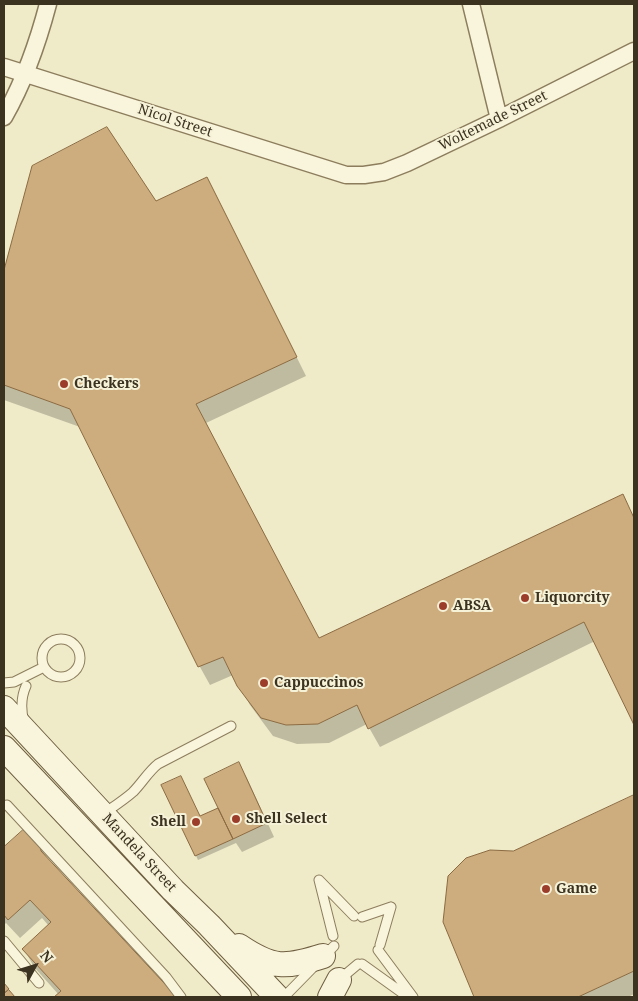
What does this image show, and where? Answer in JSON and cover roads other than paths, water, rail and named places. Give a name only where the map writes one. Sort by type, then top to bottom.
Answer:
[{"type":"main road","name":"Mandela Street","points":[[4,708],[173,890],[277,997]]},
{"type":"main road","name":"Mandela Street","points":[[4,748],[239,997]]},
{"type":"main road","points":[[209,925],[248,952],[270,963],[300,963],[330,946]]},
{"type":"main road","points":[[206,962],[222,997]]},
{"type":"street","points":[[4,117],[25,73],[48,4]]},
{"type":"street","points":[[471,4],[499,119]]},
{"type":"street","name":"Woltemade Street","points":[[346,175],[384,172],[407,163],[634,51]]},
{"type":"street","name":"Nicol Street","points":[[4,67],[346,175]]},
{"type":"lane","points":[[62,639],[73,644],[77,649],[79,662],[72,673],[63,677],[53,676],[44,667],[42,654],[49,643],[62,639]]},
{"type":"lane","points":[[4,683],[14,682],[44,667]]},
{"type":"lane","points":[[26,686],[23,694],[22,714],[27,732]]},
{"type":"lane","points":[[102,814],[130,795],[149,771],[158,764],[231,726]]},
{"type":"lane","points":[[8,804],[166,977],[181,997]]},
{"type":"lane","points":[[284,997],[330,946],[319,880],[358,917],[391,907],[379,948],[413,997]]},
{"type":"lane","points":[[4,941],[39,983]]},
{"type":"lane","points":[[320,997],[334,989],[360,964],[408,997]]},
{"type":"place","name":"Checkers","points":[[64,384]]},
{"type":"place","name":"Liquorcity","points":[[525,598]]},
{"type":"place","name":"ABSA","points":[[443,606]]},
{"type":"place","name":"Cappuccinos","points":[[264,683]]},
{"type":"place","name":"Shell Select","points":[[236,819]]},
{"type":"place","name":"Shell","points":[[196,822]]},
{"type":"place","name":"Game","points":[[546,889]]}]
